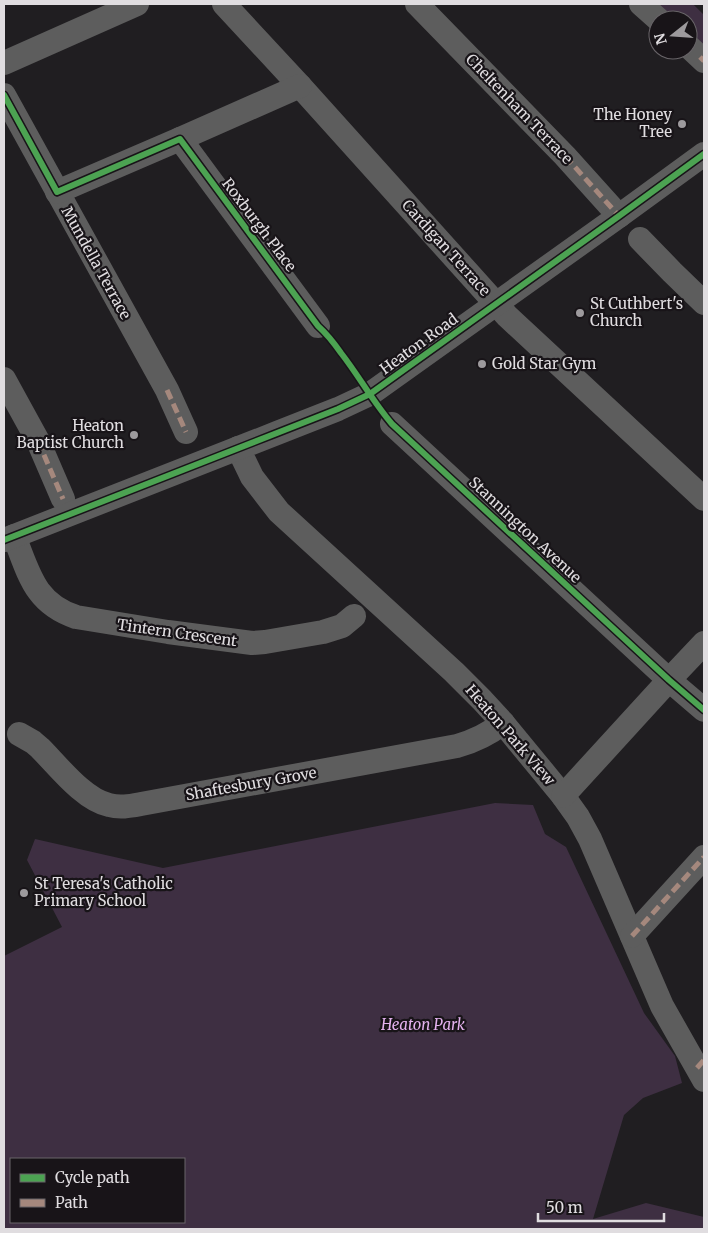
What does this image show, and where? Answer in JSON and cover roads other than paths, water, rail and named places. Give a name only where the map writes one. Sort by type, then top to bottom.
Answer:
[{"type":"street","points":[[4,64],[137,4]]},
{"type":"street","name":"Cardigan Terrace","points":[[224,4],[495,303],[529,338],[704,499]]},
{"type":"street","name":"Cheltenham Terrace","points":[[417,4],[564,156],[619,216]]},
{"type":"street","points":[[57,192],[180,140],[300,86]]},
{"type":"street","name":"Mundella Terrace","points":[[4,94],[167,390],[186,432]]},
{"type":"street","name":"Roxburgh Place","points":[[180,140],[318,326]]},
{"type":"street","name":"Heaton Road","points":[[9,538],[338,409],[370,394],[704,154]]},
{"type":"street","points":[[640,238],[704,303]]},
{"type":"street","points":[[4,379],[38,441],[63,499]]},
{"type":"street","name":"Stannington Avenue","points":[[392,424],[669,680],[704,710]]},
{"type":"street","name":"Heaton Park View","points":[[238,448],[252,477],[279,512],[454,672],[503,723],[563,796],[578,817],[590,839],[662,1006],[702,1069]]},
{"type":"street","name":"Tintern Crescent","points":[[9,538],[36,588],[45,599],[57,609],[76,617],[252,643],[323,632],[342,626],[354,616]]},
{"type":"street","points":[[563,796],[704,643]]},
{"type":"street","name":"Shaftesbury Grove","points":[[19,734],[40,748],[86,794],[101,803],[120,806],[141,804],[457,746],[481,738],[503,723]]},
{"type":"street","points":[[632,936],[704,857]]},
{"type":"place","name":"The Honey Tree","points":[[682,124]]},
{"type":"place","name":"St Cuthbert's Church","points":[[580,313]]},
{"type":"place","name":"Gold Star Gym","points":[[482,364]]},
{"type":"place","name":"Heaton Baptist Church","points":[[134,435]]},
{"type":"place","name":"St Teresa's Catholic Primary School","points":[[24,893]]},
{"type":"park label","name":"Heaton Park","points":[[423,1025]]}]
